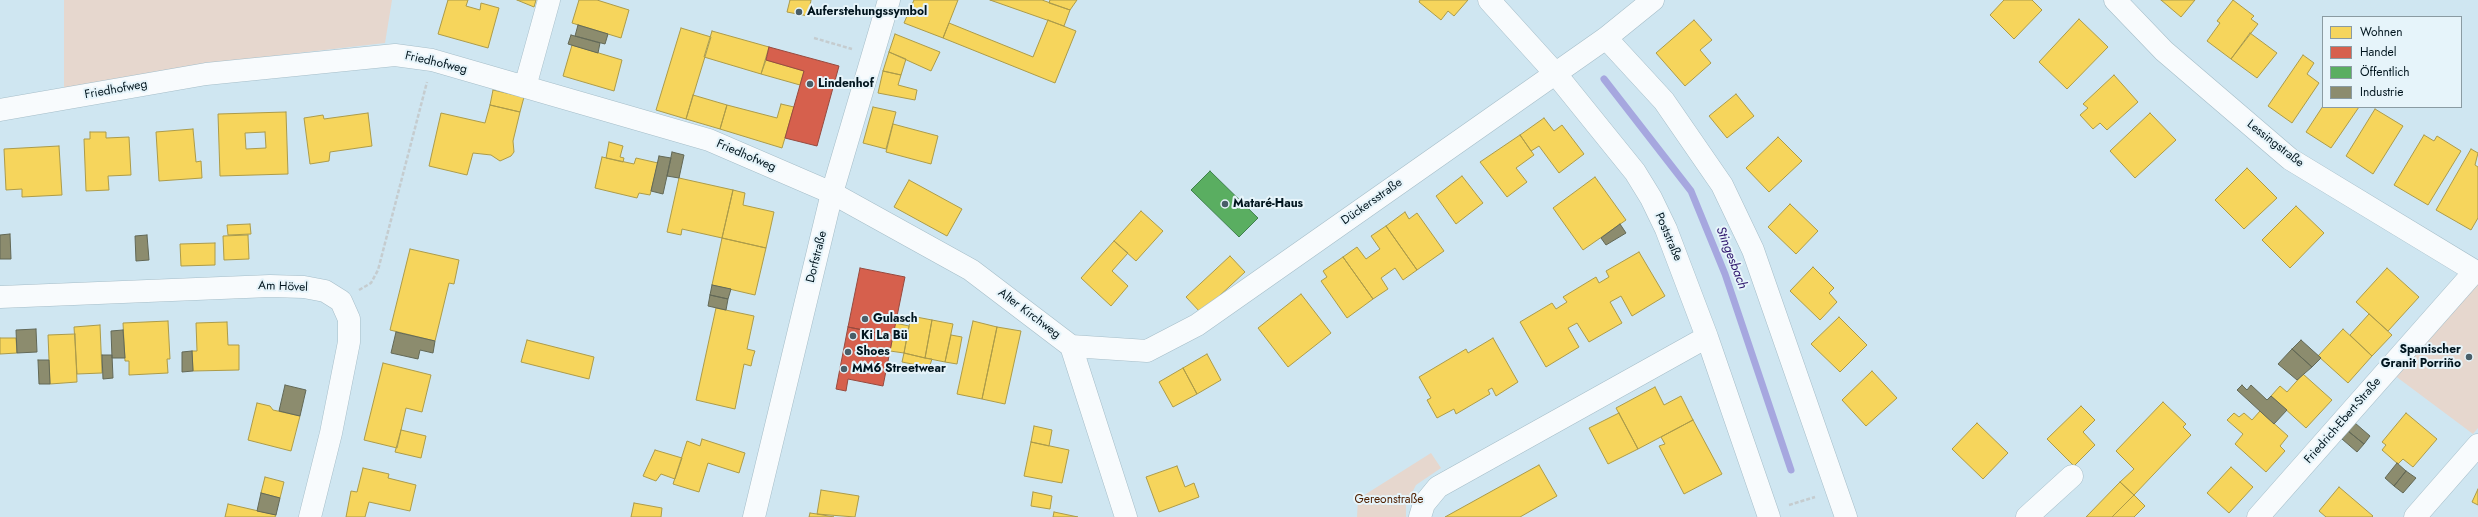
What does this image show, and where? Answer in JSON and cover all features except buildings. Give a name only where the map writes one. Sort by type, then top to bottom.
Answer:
[{"type":"street","points":[[525,87],[549,0]]},
{"type":"street","name":"Dorfstraße","points":[[754,517],[832,193],[889,0]]},
{"type":"street","name":"Poststraße","points":[[1489,0],[1555,73],[1635,172],[1651,198],[1666,229],[1707,337],[1768,515]]},
{"type":"street","name":"Dückersstraße","points":[[1071,346],[1147,351],[1197,325],[1606,38],[1653,0]]},
{"type":"street","name":"Lessingstraße","points":[[2115,0],[2164,51],[2290,159],[2477,272]]},
{"type":"street","points":[[1606,38],[1664,101],[1722,185],[1753,250],[1846,517]]},
{"type":"street","name":"Friedhofweg","points":[[0,110],[206,74],[396,55],[432,60],[709,140],[832,193]]},
{"type":"street","name":"Alter Kirchweg","points":[[832,193],[971,270],[1071,346],[1126,517]]},
{"type":"street","name":"Friedrich-Ebert-Straße","points":[[2258,517],[2477,272]]},
{"type":"street","name":"Am Hövel","points":[[0,297],[270,286],[304,286],[325,291],[341,301]]},
{"type":"street","points":[[310,517],[331,433],[349,342],[349,319],[341,301]]},
{"type":"street","points":[[1420,517],[1424,504],[1438,487],[1707,337]]},
{"type":"street","points":[[2415,517],[2478,445]]},
{"type":"street","points":[[2027,517],[2072,476]]},
{"type":"path","points":[[814,38],[872,55]]},
{"type":"path","points":[[341,301],[371,283],[378,270],[432,60]]},
{"type":"path","points":[[1768,515],[1837,490]]},
{"type":"green space","points":[[64,0],[392,0],[385,43],[204,64],[64,91]]},
{"type":"green space","points":[[2478,283],[2478,428],[2473,434],[2394,375]]},
{"type":"green space","name":"Gereonstraße","points":[[1431,453],[1441,468],[1416,485],[1406,505],[1406,517],[1357,517],[1358,499]]},
{"type":"waterway","name":"Stingesbach","points":[[1604,79],[1691,191],[1725,274],[1791,470]]},
{"type":"place","name":"Auferstehungssymbol","points":[[799,12]]},
{"type":"place","name":"Lindenhof","points":[[810,84]]},
{"type":"place","name":"Mataré-Haus","points":[[1225,204]]},
{"type":"place","name":"Gulasch","points":[[865,319]]},
{"type":"place","name":"Ki La Bü","points":[[853,336]]},
{"type":"place","name":"Shoes","points":[[848,352]]},
{"type":"place","name":"Spanischer Granit Porriño","points":[[2469,357]]},
{"type":"place","name":"MM6 Streetwear","points":[[844,369]]}]
